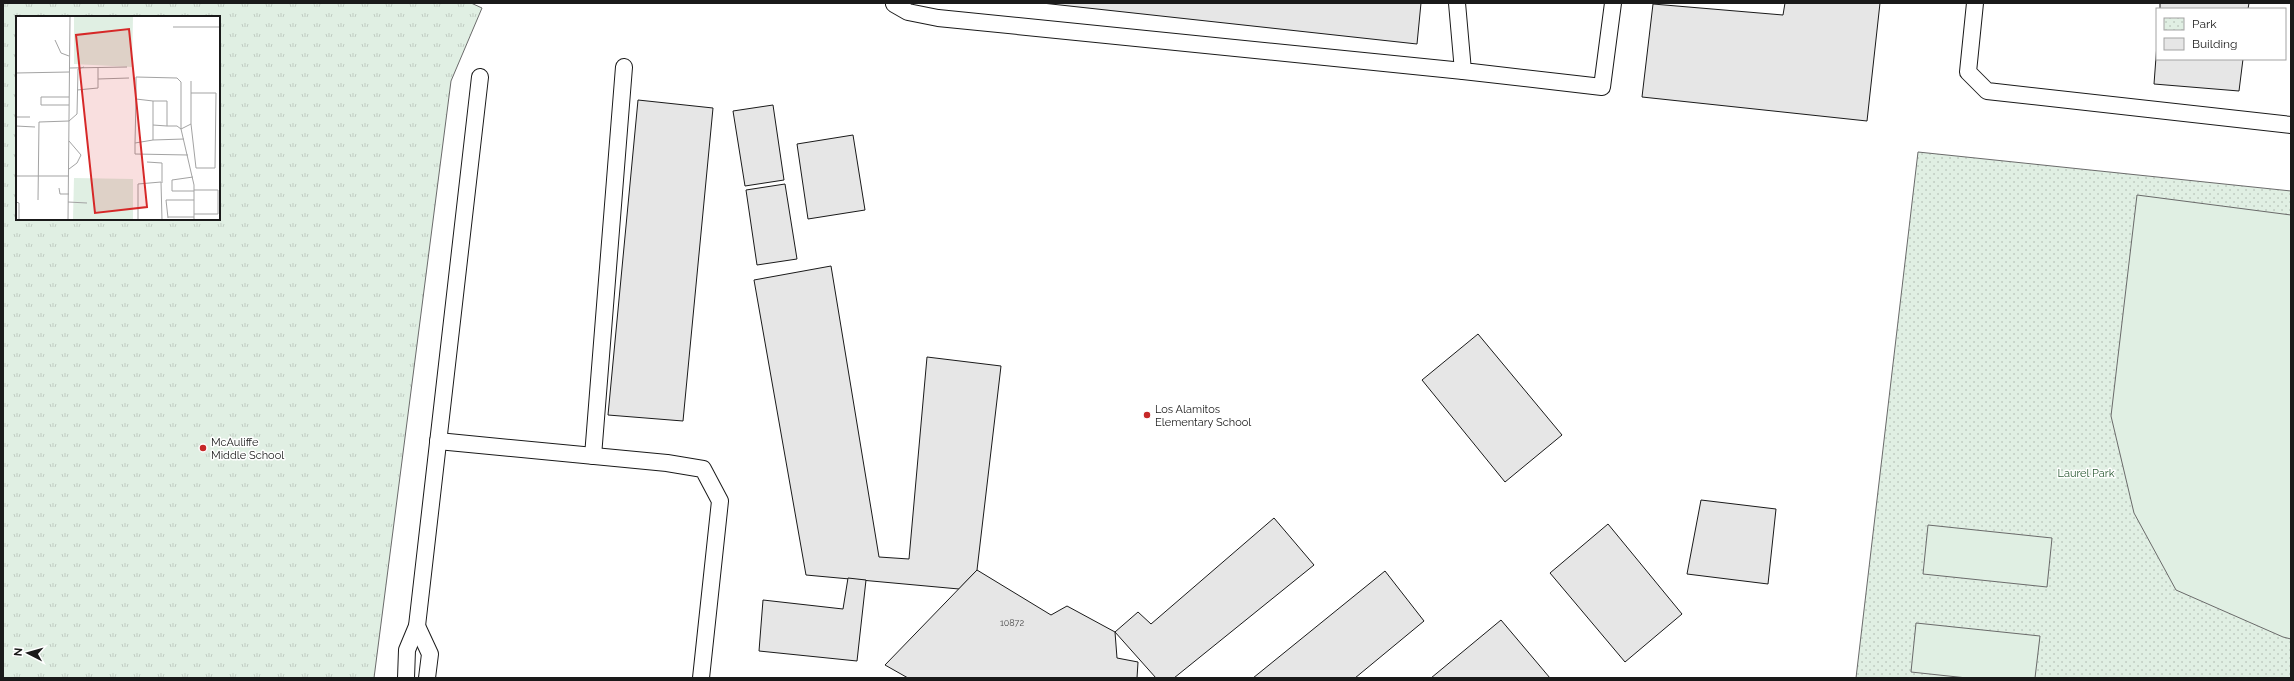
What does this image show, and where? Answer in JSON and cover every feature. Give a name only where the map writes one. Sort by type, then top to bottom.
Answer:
[{"type":"lane","points":[[891,3],[908,12],[938,18],[1462,71],[1602,87],[1613,3]]},
{"type":"lane","points":[[1457,3],[1462,71]]},
{"type":"lane","points":[[1975,3],[1968,72],[1987,91],[2291,125]]},
{"type":"lane","points":[[593,456],[624,67]]},
{"type":"lane","points":[[406,678],[407,650],[417,626],[480,77]]},
{"type":"lane","points":[[438,441],[668,463],[703,469],[720,501],[701,678]]},
{"type":"lane","points":[[417,626],[430,654],[427,678]]},
{"type":"green space","name":"McAuliffe Middle School","points":[[3,3],[471,3],[482,8],[451,81],[374,678],[3,678]]},
{"type":"green space","name":"Laurel Park","points":[[1918,152],[2291,191],[2291,678],[1856,678]]},
{"type":"green space","points":[[2137,195],[2291,215],[2291,639],[2283,637],[2176,590],[2134,513],[2111,416]]},
{"type":"green space","points":[[1928,525],[2052,538],[2047,587],[1923,574]]},
{"type":"green space","points":[[1916,623],[2040,636],[2035,678],[1967,678],[1911,672]]},
{"type":"building","points":[[1042,3],[1421,3],[1417,44]]},
{"type":"building","points":[[1785,3],[1880,3],[1867,121],[1642,97],[1653,4],[1783,15]]},
{"type":"building","points":[[2160,3],[2249,3],[2248,8],[2160,8]]},
{"type":"building","points":[[2156,57],[2156,60],[2243,60],[2239,91],[2154,84]]},
{"type":"building","points":[[638,100],[713,108],[683,421],[608,415]]},
{"type":"building","points":[[773,105],[784,180],[745,186],[733,111]]},
{"type":"building","points":[[853,135],[865,210],[808,219],[797,144]]},
{"type":"building","points":[[785,184],[797,259],[757,265],[746,190]]},
{"type":"building","points":[[831,266],[879,557],[909,559],[927,357],[1001,366],[977,570],[959,589],[806,575],[754,280]]},
{"type":"building","points":[[1478,334],[1562,435],[1505,482],[1422,380]]},
{"type":"building","points":[[1701,500],[1776,509],[1768,584],[1687,574]]},
{"type":"building","points":[[1274,518],[1314,565],[1174,678],[1156,678],[1115,632],[1138,612],[1151,624]]},
{"type":"building","points":[[1608,524],[1682,614],[1625,662],[1550,573]]},
{"type":"building","points":[[977,570],[1051,615],[1067,606],[1115,632],[1117,658],[1138,662],[1137,678],[908,678],[885,665]]},
{"type":"building","points":[[1385,571],[1424,621],[1355,678],[1253,678]]},
{"type":"building","points":[[848,578],[866,580],[857,661],[759,651],[763,600],[843,609]]},
{"type":"building","points":[[1501,620],[1550,678],[1431,678]]},
{"type":"place","name":"Los Alamitos Elementary School","points":[[1147,415]]},
{"type":"place","name":"McAuliffe Middle School","points":[[203,448]]}]
